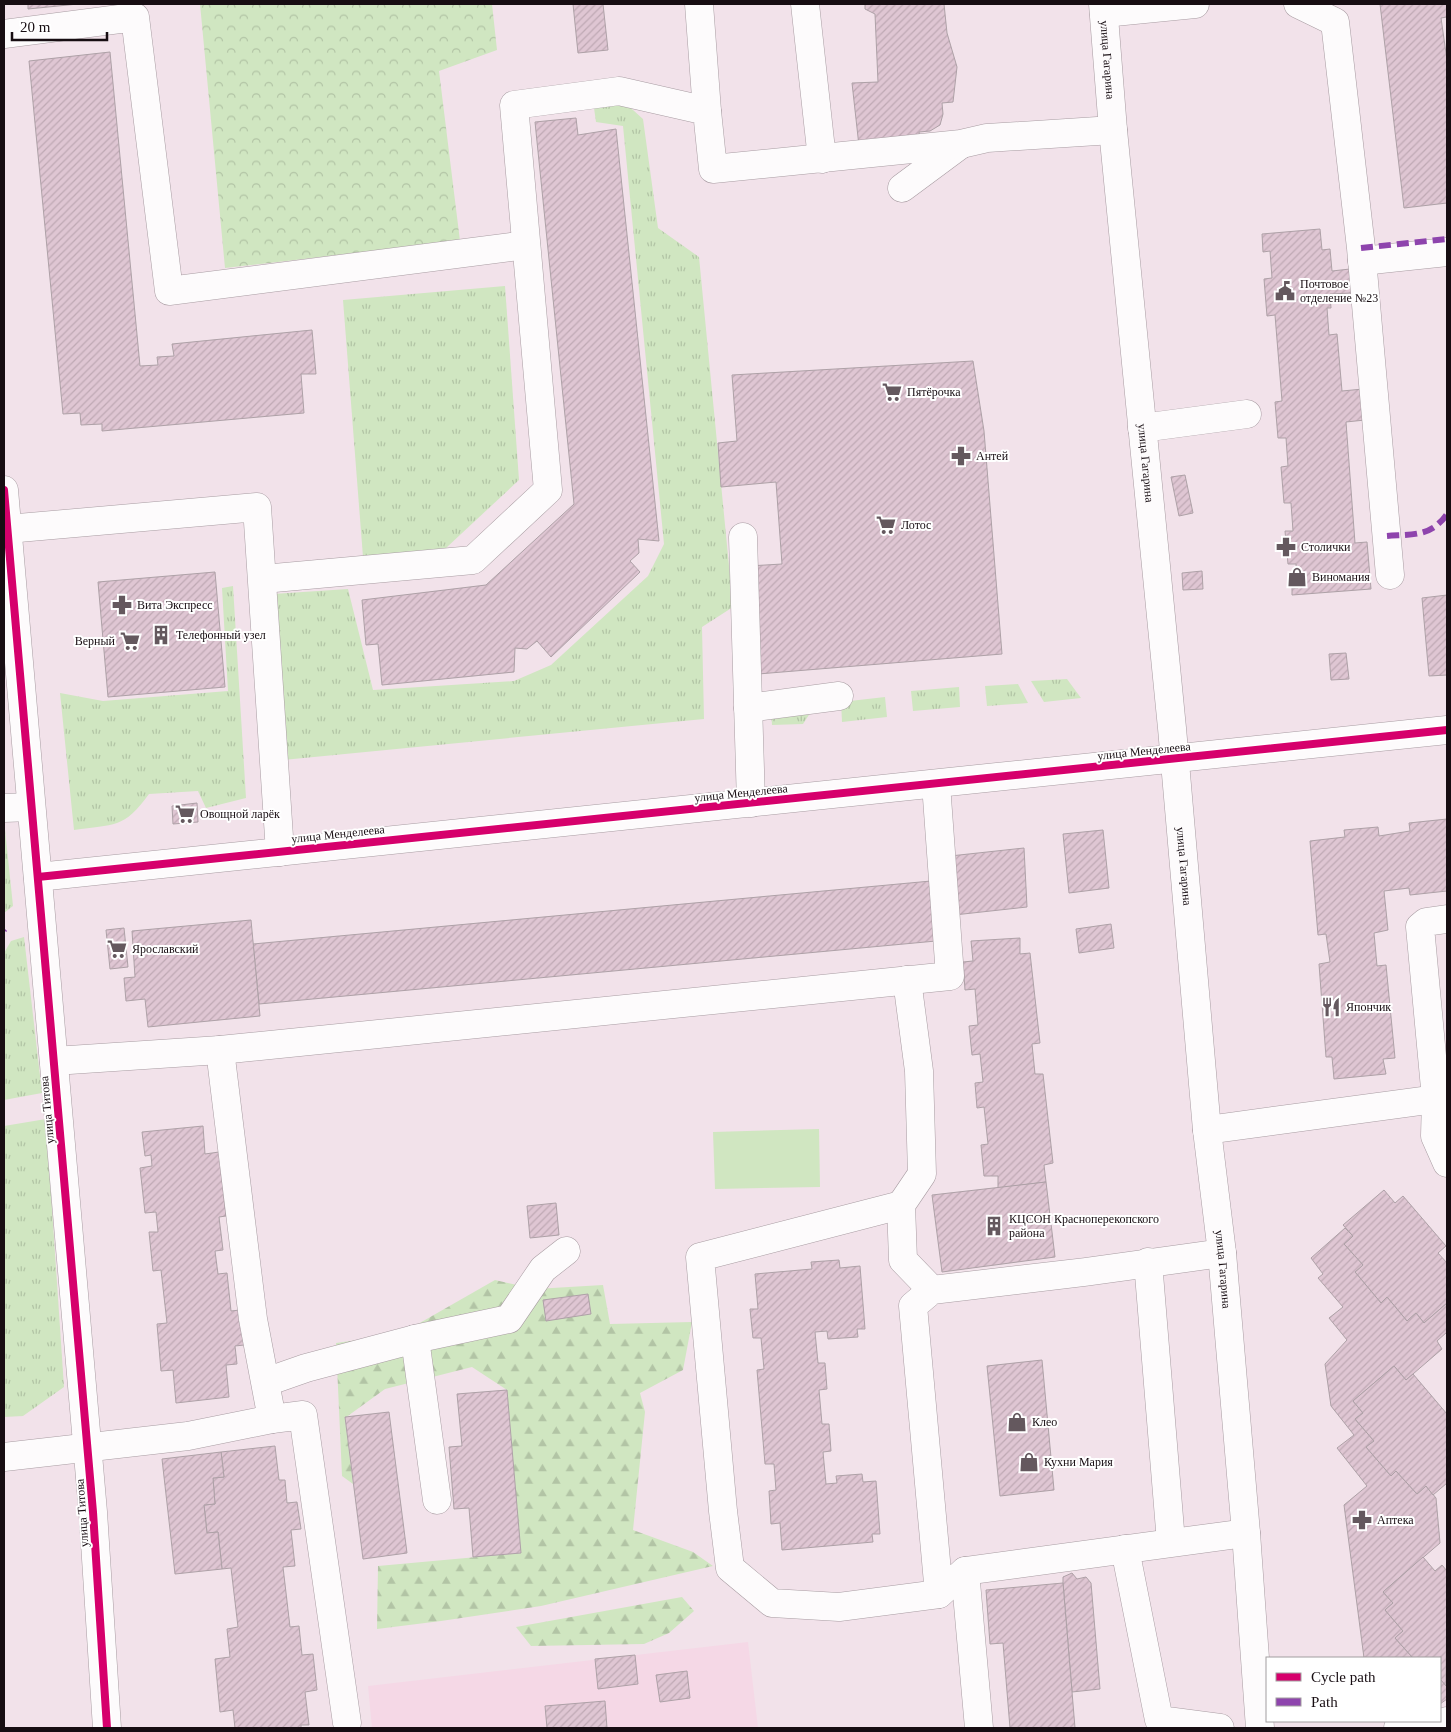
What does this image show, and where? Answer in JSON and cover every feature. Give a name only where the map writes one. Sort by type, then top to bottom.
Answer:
[{"type":"street","points":[[700,4],[713,169],[961,144],[987,138],[1113,130]]},
{"type":"street","points":[[805,4],[822,159]]},
{"type":"street","points":[[1104,8],[1195,4]]},
{"type":"street","points":[[1298,4],[1332,13],[1362,261],[1390,575]]},
{"type":"street","name":"улица Гагарина","points":[[1104,8],[1113,130],[1174,760],[1207,1130],[1222,1253],[1246,1533],[1260,1728]]},
{"type":"street","points":[[4,34],[134,11],[169,291],[526,245]]},
{"type":"street","points":[[263,579],[473,560],[548,490],[514,105],[619,91],[707,111]]},
{"type":"street","points":[[902,188],[961,144]]},
{"type":"street","points":[[1362,261],[1447,252]]},
{"type":"street","points":[[1142,428],[1248,414]]},
{"type":"street","name":"улица Титова","points":[[4,490],[7,529],[8,600],[38,877],[88,1447],[107,1728]]},
{"type":"street","points":[[7,529],[257,507],[280,852]]},
{"type":"street","points":[[743,538],[751,803]]},
{"type":"street","points":[[748,708],[839,696]]},
{"type":"street","name":"улица Менделеева","points":[[38,877],[1174,760],[1447,730]]},
{"type":"street","points":[[54,1061],[220,1050],[950,976],[936,784]]},
{"type":"street","points":[[4,808],[31,807]]},
{"type":"street","points":[[1447,919],[1426,922],[1420,927],[1436,1099],[1434,1136],[1447,1163]]},
{"type":"street","points":[[907,980],[919,1071],[922,1174],[901,1205],[903,1260],[932,1290]]},
{"type":"street","points":[[220,1050],[253,1319],[272,1419]]},
{"type":"street","points":[[1207,1130],[1436,1099]]},
{"type":"street","points":[[901,1205],[700,1257],[722,1511],[730,1568],[772,1603],[839,1607],[939,1594],[965,1571],[1246,1533]]},
{"type":"street","points":[[266,1382],[306,1368],[415,1339],[509,1319],[544,1269],[566,1252]]},
{"type":"street","points":[[939,1594],[913,1306],[932,1290],[1085,1272],[1222,1253]]},
{"type":"street","points":[[1148,1262],[1171,1542]]},
{"type":"street","points":[[415,1339],[437,1500]]},
{"type":"street","points":[[4,1457],[188,1436],[272,1419],[303,1415],[347,1723]]},
{"type":"street","points":[[1125,1549],[1159,1720],[1220,1728]]},
{"type":"street","points":[[965,1571],[979,1728]]},
{"type":"street","points":[[1398,1728],[1438,1725]]},
{"type":"shaded area","points":[[748,1642],[758,1728],[372,1728],[368,1686]]},
{"type":"green space","points":[[200,4],[492,4],[497,50],[439,71],[460,241],[225,268]]},
{"type":"green space","points":[[623,101],[643,119],[658,228],[699,257],[733,607],[702,627],[704,719],[283,760],[273,594],[348,589],[373,690],[514,681],[551,665],[648,576],[664,544],[623,126],[596,122],[594,108]]},
{"type":"green space","points":[[505,286],[519,480],[446,548],[363,557],[343,300]]},
{"type":"green space","points":[[233,586],[246,798],[206,808],[198,791],[149,794],[132,814],[117,823],[74,830],[60,693],[103,701],[228,691],[222,588]]},
{"type":"green space","points":[[1067,679],[1081,698],[1044,702],[1031,681]]},
{"type":"green space","points":[[1018,684],[1028,703],[987,706],[985,686]]},
{"type":"green space","points":[[959,687],[960,707],[913,711],[911,691]]},
{"type":"green space","points":[[885,697],[887,717],[842,722],[841,702]]},
{"type":"green space","points":[[816,704],[803,724],[772,725],[771,711]]},
{"type":"green space","points":[[4,820],[13,906],[4,913]]},
{"type":"green space","points":[[24,937],[42,1093],[4,1100],[4,953],[11,941]]},
{"type":"green space","points":[[46,1119],[64,1387],[23,1416],[4,1417],[4,1126]]},
{"type":"green space","points":[[819,1129],[820,1187],[715,1189],[713,1132]]},
{"type":"green space","points":[[495,1280],[535,1289],[603,1285],[610,1324],[692,1322],[683,1370],[640,1393],[645,1412],[633,1530],[693,1552],[713,1566],[541,1606],[377,1629],[378,1566],[521,1553],[507,1390],[472,1367],[385,1389],[345,1418],[353,1484],[342,1476],[336,1343],[365,1339],[418,1324]]},
{"type":"green space","points":[[682,1597],[694,1611],[669,1633],[644,1644],[531,1646],[516,1627]]},
{"type":"building","points":[[28,4],[78,4],[28,9]]},
{"type":"building","points":[[573,4],[603,4],[608,50],[578,53]]},
{"type":"building","points":[[865,4],[944,4],[947,33],[957,67],[953,102],[942,103],[943,114],[940,125],[930,131],[919,132],[920,141],[859,146],[852,83],[878,82],[875,14],[865,9]]},
{"type":"building","points":[[1380,4],[1447,4],[1447,17],[1441,18],[1447,60],[1447,203],[1404,208]]},
{"type":"building","points":[[110,52],[140,366],[158,365],[157,357],[174,356],[172,344],[312,330],[316,374],[301,374],[304,413],[102,431],[102,424],[81,425],[80,413],[63,414],[29,61]]},
{"type":"building","points":[[576,118],[578,135],[616,129],[659,541],[638,539],[639,553],[630,561],[640,572],[551,657],[537,641],[527,649],[515,648],[514,672],[382,685],[378,644],[366,645],[362,600],[486,585],[574,504],[535,122]]},
{"type":"building","points":[[1320,229],[1322,250],[1330,249],[1332,271],[1350,269],[1352,293],[1330,294],[1331,308],[1327,308],[1329,335],[1337,334],[1342,391],[1363,389],[1365,420],[1346,422],[1355,543],[1367,542],[1371,589],[1292,595],[1292,588],[1298,588],[1296,564],[1288,564],[1285,531],[1293,531],[1291,503],[1284,503],[1281,467],[1288,466],[1286,438],[1278,438],[1275,402],[1282,401],[1275,315],[1267,316],[1264,279],[1272,278],[1270,251],[1263,252],[1262,234]]},
{"type":"building","name":"Лотос","points":[[973,361],[984,431],[1002,654],[758,674],[749,566],[782,564],[776,482],[721,487],[718,443],[737,441],[732,375]]},
{"type":"building","points":[[1185,475],[1193,513],[1179,516],[1171,477]]},
{"type":"building","points":[[1202,571],[1203,589],[1183,590],[1182,573]]},
{"type":"building","name":"Телефонный узел","points":[[215,572],[225,687],[108,697],[98,582]]},
{"type":"building","points":[[1447,595],[1447,675],[1429,676],[1422,598]]},
{"type":"building","points":[[1346,653],[1349,679],[1331,680],[1329,654]]},
{"type":"building","name":"Овощной ларёк","points":[[197,803],[198,822],[173,824],[172,806]]},
{"type":"building","points":[[1447,819],[1447,891],[1410,895],[1409,888],[1384,891],[1388,930],[1374,933],[1377,966],[1386,965],[1395,1058],[1383,1059],[1386,1074],[1334,1079],[1332,1057],[1326,1057],[1319,964],[1330,962],[1326,934],[1318,935],[1310,841],[1345,837],[1344,830],[1378,827],[1379,836],[1410,831],[1409,823]]},
{"type":"building","points":[[1103,830],[1109,888],[1069,893],[1063,834]]},
{"type":"building","points":[[1024,848],[1027,907],[945,916],[941,857]]},
{"type":"building","points":[[931,881],[936,941],[259,1004],[253,944]]},
{"type":"building","points":[[251,920],[260,1016],[148,1027],[145,999],[126,1001],[124,978],[135,977],[132,931]]},
{"type":"building","points":[[1111,924],[1114,948],[1079,953],[1076,929]]},
{"type":"building","name":"Ярославский","points":[[124,928],[128,967],[110,969],[106,930]]},
{"type":"building","points":[[1020,938],[1020,954],[1030,953],[1040,1043],[1032,1044],[1035,1074],[1043,1074],[1053,1163],[1044,1165],[1046,1182],[998,1188],[998,1176],[984,1176],[981,1145],[988,1144],[984,1107],[977,1108],[975,1083],[983,1082],[980,1054],[972,1055],[969,1026],[978,1025],[975,989],[965,990],[963,962],[973,961],[971,941]]},
{"type":"building","points":[[203,1126],[205,1154],[219,1152],[226,1216],[219,1217],[223,1250],[215,1251],[218,1274],[227,1273],[231,1311],[240,1310],[244,1345],[235,1346],[237,1364],[226,1365],[229,1397],[176,1403],[173,1370],[161,1371],[157,1324],[167,1323],[161,1270],[153,1271],[149,1232],[158,1232],[156,1212],[145,1213],[140,1168],[152,1166],[151,1155],[145,1156],[142,1132]]},
{"type":"building","name":"КЦСОН Красноперекопского района","points":[[1046,1182],[1055,1257],[942,1272],[932,1195]]},
{"type":"building","points":[[1384,1190],[1395,1203],[1403,1196],[1446,1246],[1438,1253],[1447,1263],[1447,1303],[1424,1323],[1416,1313],[1407,1321],[1387,1297],[1381,1303],[1355,1272],[1363,1265],[1344,1244],[1353,1236],[1343,1225]]},
{"type":"building","points":[[556,1203],[559,1235],[530,1238],[527,1206]]},
{"type":"building","points":[[1345,1228],[1353,1236],[1344,1244],[1363,1265],[1355,1272],[1381,1303],[1387,1297],[1407,1321],[1416,1313],[1424,1323],[1447,1303],[1447,1332],[1437,1341],[1442,1349],[1406,1380],[1394,1366],[1353,1401],[1363,1413],[1355,1419],[1374,1441],[1366,1447],[1391,1476],[1396,1471],[1417,1494],[1426,1486],[1436,1498],[1440,1543],[1383,1592],[1393,1603],[1385,1610],[1403,1631],[1395,1638],[1412,1657],[1364,1657],[1344,1505],[1367,1486],[1337,1448],[1354,1435],[1331,1406],[1325,1364],[1347,1340],[1329,1318],[1343,1307],[1318,1278],[1323,1274],[1311,1258]]},
{"type":"building","points":[[839,1260],[840,1268],[860,1266],[865,1329],[857,1329],[858,1337],[828,1339],[827,1331],[815,1332],[818,1363],[825,1363],[827,1389],[819,1390],[822,1424],[829,1424],[831,1451],[823,1452],[826,1484],[837,1483],[836,1476],[862,1474],[863,1482],[876,1481],[880,1534],[872,1534],[873,1542],[782,1550],[780,1523],[771,1524],[769,1491],[776,1490],[774,1464],[765,1464],[757,1370],[764,1369],[761,1338],[753,1338],[750,1309],[758,1309],[755,1274],[812,1269],[811,1262]]},
{"type":"building","points":[[588,1294],[591,1314],[546,1321],[543,1300]]},
{"type":"building","points":[[1042,1360],[1054,1490],[1000,1496],[987,1366]]},
{"type":"building","points":[[1394,1366],[1406,1380],[1413,1374],[1447,1414],[1447,1483],[1433,1495],[1426,1486],[1417,1494],[1396,1471],[1391,1476],[1366,1447],[1374,1441],[1355,1419],[1363,1413],[1353,1401]]},
{"type":"building","points":[[507,1390],[521,1553],[473,1557],[469,1508],[454,1509],[449,1447],[462,1446],[457,1394]]},
{"type":"building","points":[[389,1412],[407,1553],[363,1559],[345,1417]]},
{"type":"building","points":[[275,1446],[279,1480],[285,1480],[287,1503],[297,1502],[301,1529],[291,1530],[295,1566],[283,1567],[290,1627],[299,1626],[302,1655],[313,1654],[317,1690],[305,1692],[309,1725],[301,1725],[301,1728],[235,1728],[233,1710],[220,1712],[215,1659],[230,1657],[227,1629],[238,1627],[231,1568],[222,1569],[218,1532],[207,1533],[204,1505],[215,1504],[213,1478],[224,1477],[221,1452]]},
{"type":"building","points":[[221,1452],[224,1477],[213,1478],[215,1504],[204,1505],[207,1533],[218,1532],[222,1569],[175,1574],[162,1459]]},
{"type":"building","points":[[1423,1557],[1435,1571],[1442,1565],[1447,1571],[1446,1686],[1441,1680],[1441,1657],[1412,1657],[1395,1638],[1403,1631],[1385,1610],[1393,1603],[1383,1592]]},
{"type":"building","points":[[1072,1573],[1077,1579],[1086,1577],[1091,1583],[1100,1689],[1072,1692],[1063,1577]]},
{"type":"building","points":[[1063,1583],[1075,1728],[1010,1728],[1003,1643],[990,1644],[986,1590]]},
{"type":"building","points":[[635,1655],[638,1684],[598,1689],[595,1659]]},
{"type":"building","points":[[687,1671],[690,1698],[660,1702],[656,1675]]},
{"type":"building","points":[[1441,1680],[1446,1686],[1447,1684],[1447,1699],[1441,1703]]},
{"type":"building","points":[[605,1701],[607,1728],[547,1728],[545,1706]]},
{"type":"marked path","points":[[1361,248],[1447,239]]},
{"type":"marked path","points":[[1387,536],[1428,531],[1435,527],[1447,514]]},
{"type":"cycle path","points":[[4,490],[93,1512],[107,1728]]},
{"type":"cycle path","points":[[38,877],[1447,730]]},
{"type":"place","name":"Почтовое отделение №23","points":[[1285,291]]},
{"type":"place","name":"Пятёрочка","points":[[892,392]]},
{"type":"place","name":"Антей","points":[[961,456]]},
{"type":"place","name":"Лотос","points":[[886,525]]},
{"type":"place","name":"Столички","points":[[1286,547]]},
{"type":"place","name":"Виномания","points":[[1297,577]]},
{"type":"place","name":"Вита Экспресс","points":[[122,605]]},
{"type":"place","name":"Телефонный узел","points":[[161,635]]},
{"type":"place","name":"Верный","points":[[130,641]]},
{"type":"place","name":"Овощной ларёк","points":[[185,814]]},
{"type":"place","name":"Ярославский","points":[[117,949]]},
{"type":"place","name":"Япончик","points":[[1331,1007]]},
{"type":"place","name":"КЦСОН Красноперекопского района","points":[[994,1226]]},
{"type":"place","name":"Клео","points":[[1017,1422]]},
{"type":"place","name":"Кухни Мария","points":[[1029,1462]]},
{"type":"place","name":"Аптека","points":[[1362,1520]]}]
